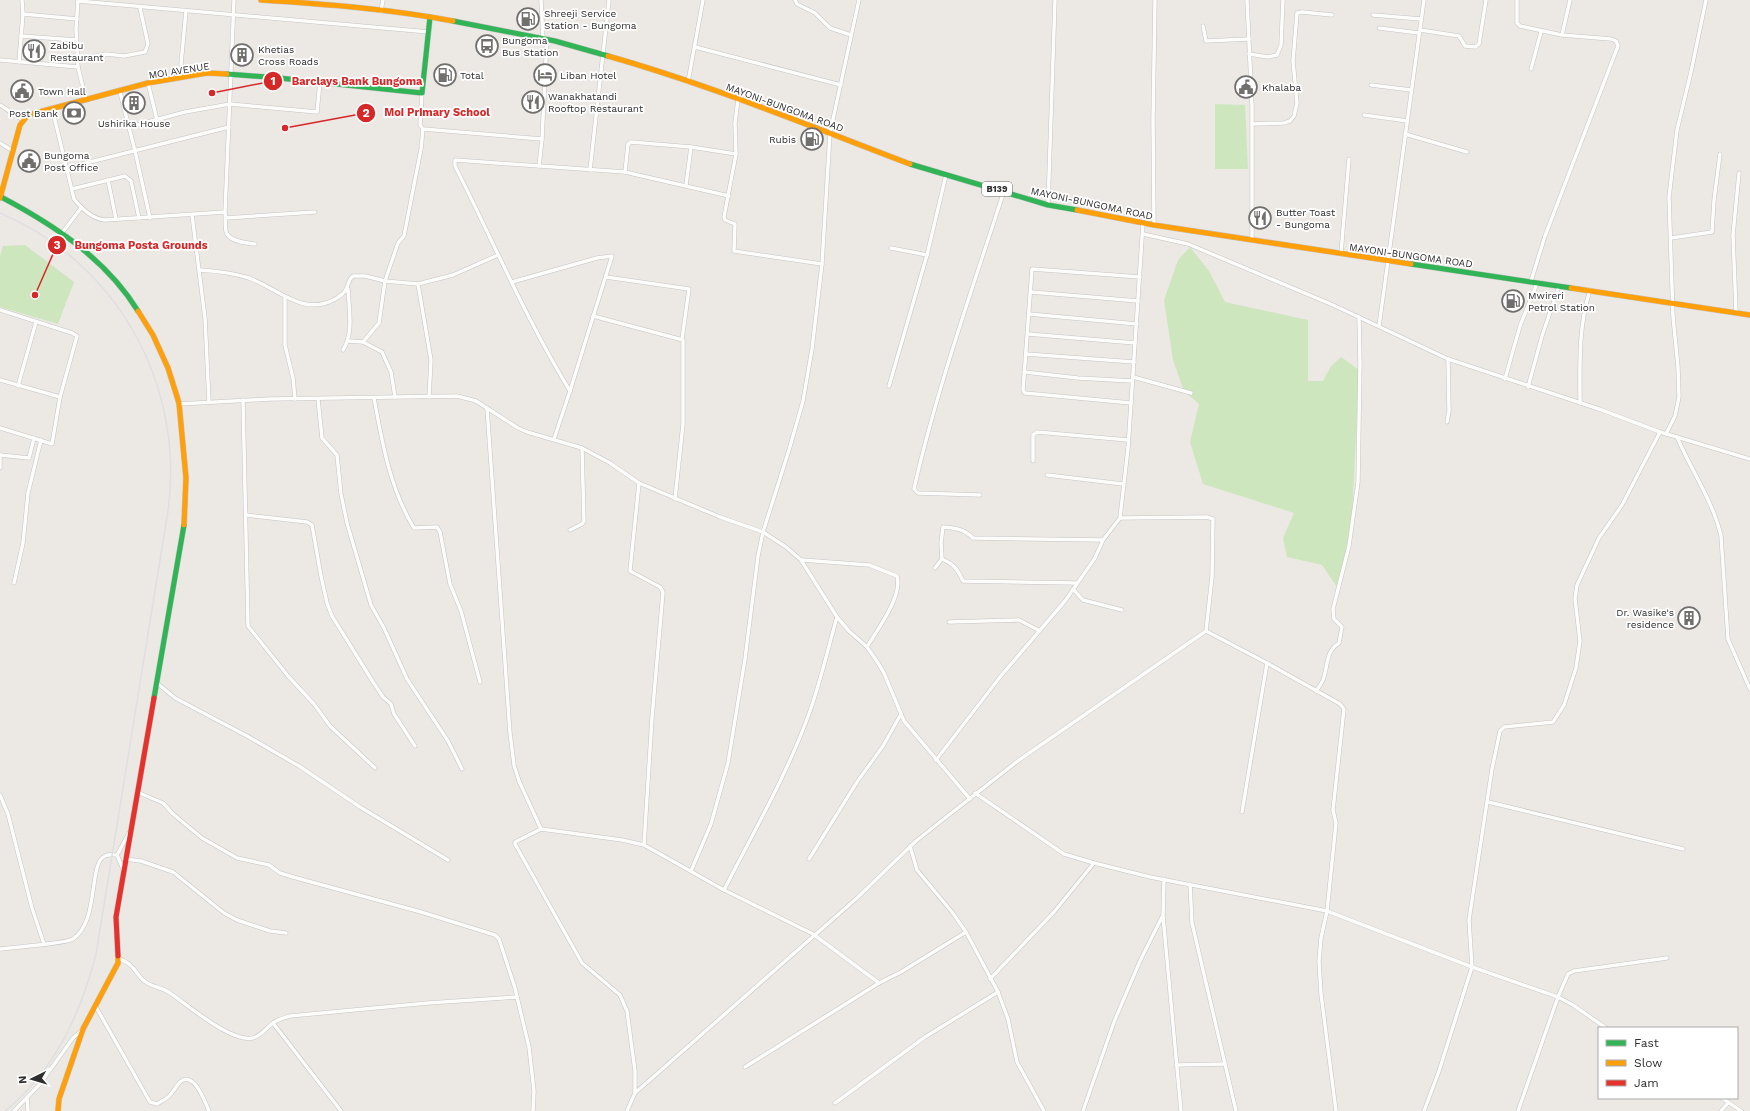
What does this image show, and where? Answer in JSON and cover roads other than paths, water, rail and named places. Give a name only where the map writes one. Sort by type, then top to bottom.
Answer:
[{"type":"street","points":[[19,62],[23,14],[22,0]]},
{"type":"street","points":[[86,100],[78,67],[76,40],[78,0],[140,8],[429,32]]},
{"type":"street","points":[[234,0],[225,212],[226,230],[229,236],[241,243],[255,244]]},
{"type":"street","name":"MAYONI-BUNGOMA ROAD","points":[[261,0],[314,3],[430,17],[545,39],[602,54],[738,99],[916,166],[1048,205],[1143,224],[1389,260],[1449,271],[1590,290],[1628,297],[1673,302],[1750,315]]},
{"type":"street","points":[[381,11],[383,0]]},
{"type":"street","points":[[539,166],[542,139],[545,39],[541,0]]},
{"type":"street","points":[[590,170],[609,0]]},
{"type":"street","points":[[688,82],[703,0]]},
{"type":"street","points":[[795,0],[797,4],[815,13],[830,28],[851,35]]},
{"type":"street","points":[[691,871],[711,824],[728,762],[745,659],[758,556],[763,532],[803,401],[812,349],[822,264],[830,133],[859,0]]},
{"type":"street","points":[[1048,205],[1055,0]]},
{"type":"street","points":[[1154,0],[1154,225]]},
{"type":"street","points":[[1247,0],[1252,124],[1252,239]]},
{"type":"street","points":[[1249,54],[1271,57],[1277,55],[1281,45],[1283,0]]},
{"type":"street","points":[[1379,326],[1424,0]]},
{"type":"street","points":[[1379,28],[1459,36],[1465,46],[1476,47],[1479,44],[1480,27],[1485,13],[1486,0]]},
{"type":"street","points":[[1505,379],[1534,282],[1545,236],[1618,46],[1616,41],[1611,39],[1562,35],[1542,32],[1520,26],[1517,23],[1517,0]]},
{"type":"street","points":[[1562,35],[1570,0]]},
{"type":"street","points":[[1666,434],[1674,416],[1679,397],[1673,302],[1671,238],[1668,211],[1677,130],[1706,0]]},
{"type":"street","points":[[78,60],[106,54],[124,56],[145,52],[148,44],[140,8]]},
{"type":"street","points":[[183,77],[181,64],[186,11]]},
{"type":"street","points":[[1252,124],[1271,125],[1290,121],[1294,116],[1297,103],[1293,61],[1297,13],[1302,12],[1332,15]]},
{"type":"street","points":[[23,14],[77,18]]},
{"type":"street","points":[[1373,15],[1421,19]]},
{"type":"street","points":[[363,342],[379,323],[385,281],[398,242],[404,236],[421,149],[423,129],[420,125],[422,93],[430,17]]},
{"type":"street","points":[[1204,26],[1206,41],[1249,39]]},
{"type":"street","points":[[1531,69],[1542,32]]},
{"type":"street","points":[[21,36],[76,40]]},
{"type":"street","points":[[695,47],[841,85]]},
{"type":"street","points":[[0,60],[78,67]]},
{"type":"street","name":"MOI AVENUE","points":[[23,120],[34,113],[120,92],[148,83],[207,73],[320,82],[422,93]]},
{"type":"street","points":[[129,127],[194,110],[230,104],[317,112],[320,82]]},
{"type":"street","points":[[148,83],[157,120]]},
{"type":"street","points":[[1371,85],[1411,90]]},
{"type":"street","points":[[120,92],[150,218]]},
{"type":"street","points":[[738,99],[735,123],[736,154],[724,219],[735,224],[734,251],[822,264]]},
{"type":"street","points":[[0,105],[23,120],[20,125],[0,198],[22,206],[62,233],[103,266],[135,305],[161,351],[179,404],[187,480],[187,506],[157,683],[129,833],[116,916],[118,963],[83,1029],[61,1092],[58,1111]]},
{"type":"street","points":[[52,108],[74,199],[80,208],[95,218],[150,218],[225,212]]},
{"type":"street","points":[[1364,115],[1407,120]]},
{"type":"street","points":[[66,168],[229,127]]},
{"type":"street","points":[[423,129],[542,139]]},
{"type":"street","points":[[1405,134],[1466,152]]},
{"type":"street","points":[[625,172],[628,144],[630,142],[691,147],[736,154]]},
{"type":"street","points":[[0,144],[13,151]]},
{"type":"street","points":[[686,185],[691,147]]},
{"type":"street","points":[[1671,238],[1712,232],[1714,200],[1720,154]]},
{"type":"street","points":[[1341,254],[1349,159]]},
{"type":"street","points":[[570,391],[498,255],[455,166],[455,161],[625,172],[729,196]]},
{"type":"street","points":[[1736,312],[1733,235],[1739,173]]},
{"type":"street","points":[[889,386],[927,255],[946,175]]},
{"type":"street","points":[[72,189],[125,176],[131,181],[138,218]]},
{"type":"street","points":[[108,180],[116,219]]},
{"type":"street","points":[[980,495],[918,493],[914,489],[964,310],[1004,191]]},
{"type":"street","points":[[62,233],[80,208]]},
{"type":"street","points":[[226,218],[315,212]]},
{"type":"street","points":[[192,215],[205,318],[209,402]]},
{"type":"street","points":[[936,760],[1000,677],[1065,601],[1076,583],[1095,558],[1102,540],[1120,518],[1133,379],[1143,224]]},
{"type":"street","points":[[1143,234],[1188,244],[1359,317],[1448,359],[1528,387],[1599,409],[1666,434],[1750,459]]},
{"type":"street","points":[[891,248],[927,255]]},
{"type":"street","points":[[343,350],[348,341],[350,329],[348,288],[350,279],[353,276],[365,276],[385,281],[418,284],[453,275],[498,255]]},
{"type":"street","points":[[512,282],[611,255],[606,277],[554,439]]},
{"type":"street","points":[[1131,403],[1025,393],[1023,390],[1024,372],[1033,268],[1140,277]]},
{"type":"street","points":[[200,270],[220,271],[250,279],[285,297],[307,305],[315,306],[336,298],[346,292],[348,288]]},
{"type":"street","points":[[606,277],[689,289],[682,339],[683,424],[675,499]]},
{"type":"street","points":[[418,284],[431,360],[428,397]]},
{"type":"street","points":[[1528,387],[1542,336],[1559,286]]},
{"type":"street","points":[[1580,403],[1579,354],[1585,305],[1590,290]]},
{"type":"street","points":[[1031,292],[1138,301]]},
{"type":"street","points":[[285,297],[285,345],[293,378],[295,399]]},
{"type":"street","points":[[0,310],[72,333],[77,336],[60,398],[52,444],[0,428]]},
{"type":"street","points":[[1029,314],[1137,324]]},
{"type":"street","points":[[593,316],[682,339]]},
{"type":"street","points":[[1316,691],[1324,678],[1328,658],[1333,647],[1339,643],[1342,632],[1342,627],[1334,619],[1333,609],[1349,546],[1358,482],[1360,363],[1359,317]]},
{"type":"street","points":[[18,386],[36,322]]},
{"type":"street","points":[[1028,334],[1135,343]]},
{"type":"street","points":[[348,341],[363,342],[382,352],[391,372],[394,398]]},
{"type":"street","points":[[1026,354],[1134,362]]},
{"type":"street","points":[[1447,422],[1449,411],[1448,359]]},
{"type":"street","points":[[1024,372],[1078,378],[1133,379],[1191,393]]},
{"type":"street","points":[[0,380],[60,398]]},
{"type":"street","points":[[179,404],[243,400],[462,397],[476,401],[518,428],[527,432],[582,448],[610,463],[639,483],[675,499],[763,532],[786,547],[802,560],[837,617],[849,631],[867,647],[884,673],[901,714],[910,729],[970,799]]},
{"type":"street","points":[[374,398],[385,456],[394,488],[401,504],[414,528],[437,527],[440,532],[450,584],[461,611],[480,682]]},
{"type":"street","points":[[318,399],[322,438],[337,455],[341,494],[347,523],[371,605],[384,628],[407,679],[448,741],[462,769]]},
{"type":"street","points":[[243,400],[248,626],[288,676],[314,704],[330,726],[375,768]]},
{"type":"street","points":[[487,408],[510,733],[514,765],[519,781],[541,829]]},
{"type":"street","points":[[1033,461],[1034,435],[1037,432],[1128,440]]},
{"type":"street","points":[[1424,1111],[1440,1072],[1472,967],[1470,920],[1496,743],[1501,728],[1553,722],[1564,705],[1576,668],[1580,641],[1575,600],[1577,585],[1599,538],[1622,505],[1660,432]]},
{"type":"street","points":[[1677,437],[1717,520],[1721,536],[1728,639],[1750,689]]},
{"type":"street","points":[[0,468],[0,455],[29,458],[34,438]]},
{"type":"street","points":[[14,583],[23,543],[28,493],[41,440]]},
{"type":"street","points":[[570,530],[582,524],[584,521],[582,448]]},
{"type":"street","points":[[1047,475],[1123,484]]},
{"type":"street","points":[[639,483],[630,572],[660,587],[663,592],[652,718],[644,845]]},
{"type":"street","points":[[246,515],[307,522],[312,525],[321,576],[327,603],[332,616],[372,682],[383,697],[391,704],[394,714],[415,746]]},
{"type":"street","points":[[635,1093],[813,934],[857,898],[910,846],[970,799],[996,776],[1206,631],[1212,576],[1213,519],[1207,517],[1120,518]]},
{"type":"street","points":[[935,568],[942,559],[941,543],[943,527],[955,528],[967,532],[973,538],[1102,540]]},
{"type":"street","points":[[942,559],[951,563],[958,569],[963,581],[1076,583]]},
{"type":"street","points":[[802,560],[869,564],[897,576],[898,585],[896,596],[867,647]]},
{"type":"street","points":[[1072,589],[1083,600],[1122,610]]},
{"type":"street","points":[[724,890],[791,757],[803,729],[811,709],[837,617]]},
{"type":"street","points":[[949,622],[1019,620],[1040,631]]},
{"type":"street","points":[[1206,631],[1268,663],[1340,704],[1344,709],[1333,810],[1336,823],[1327,911],[1321,938],[1319,961],[1320,994],[1336,1111]]},
{"type":"street","points":[[1242,812],[1268,663]]},
{"type":"street","points":[[157,683],[175,698],[247,736],[299,766],[360,807],[448,860]]},
{"type":"street","points":[[809,859],[857,782],[883,746],[901,714]]},
{"type":"street","points":[[137,792],[163,803],[173,814],[202,838],[237,858],[269,865],[280,873],[420,912],[495,935],[499,938],[516,988],[529,1048],[534,1111]]},
{"type":"street","points":[[976,793],[1060,852],[1094,863],[1164,879],[1327,911],[1472,967],[1558,997],[1573,1005],[1605,1027]]},
{"type":"street","points":[[0,795],[8,814],[32,908],[44,944]]},
{"type":"street","points":[[1488,802],[1683,849]]},
{"type":"street","points":[[627,1111],[635,1093],[635,1071],[625,1004],[615,990],[582,963],[514,843],[541,829],[622,840],[644,845],[724,890],[813,934],[879,983]]},
{"type":"street","points":[[117,856],[129,833]]},
{"type":"street","points":[[910,846],[917,870],[952,912],[966,932],[998,992],[1008,1019],[1017,1062],[1044,1111]]},
{"type":"street","points":[[0,949],[72,940],[86,925],[91,909],[97,866],[104,856],[117,856]]},
{"type":"street","points":[[117,856],[123,869]]},
{"type":"street","points":[[125,859],[141,861],[173,872],[224,913],[237,920],[270,931],[286,933]]},
{"type":"street","points":[[990,979],[1054,912],[1094,863]]},
{"type":"street","points":[[1164,879],[1162,916],[1181,1111]]},
{"type":"street","points":[[1190,884],[1192,923],[1236,1111]]},
{"type":"street","points":[[1083,1111],[1114,1022],[1140,961],[1162,916]]},
{"type":"street","points":[[744,1067],[879,983],[901,972],[966,932]]},
{"type":"street","points":[[118,958],[131,965],[148,984],[171,993],[208,1020],[231,1033],[239,1036],[254,1038],[281,1018],[290,1016],[517,997]]},
{"type":"street","points":[[1518,1111],[1558,997],[1570,972],[1667,958]]},
{"type":"street","points":[[835,1103],[925,1038],[998,992]]},
{"type":"street","points":[[96,1007],[150,1102],[157,1104],[169,1096],[180,1083],[188,1080],[192,1081],[198,1088],[209,1111]]},
{"type":"street","points":[[273,1023],[341,1111]]},
{"type":"street","points":[[14,1111],[40,1084],[73,1038],[83,1029]]},
{"type":"street","points":[[1176,1065],[1224,1064]]},
{"type":"street","points":[[27,1098],[28,1111]]},
{"type":"street","points":[[1723,1099],[1741,1111]]},
{"type":"street","points":[[1721,1111],[1728,1103]]},
{"type":"railway","points":[[0,213],[42,235],[78,263],[109,296],[135,334],[153,375],[166,418],[171,464],[168,511],[96,954],[90,976],[74,1019],[63,1040],[38,1078],[5,1111]]},
{"type":"place","name":"Shreeji Service Station - Bungoma","points":[[528,19]]},
{"type":"place","name":"Bungoma Bus Station","points":[[487,46]]},
{"type":"place","name":"Zabibu Restaurant","points":[[34,51]]},
{"type":"place","name":"Khetias Cross Roads","points":[[242,55]]},
{"type":"place","name":"Total","points":[[445,75]]},
{"type":"place","name":"Liban Hotel","points":[[545,75]]},
{"type":"place","name":"Khalaba","points":[[1246,87]]},
{"type":"place","name":"Town Hall","points":[[22,91]]},
{"type":"place","name":"Barclays Bank Bungoma","points":[[212,93]]},
{"type":"place","name":"Wanakhatandi Rooftop Restaurant","points":[[533,102]]},
{"type":"place","name":"Ushirika House","points":[[134,103]]},
{"type":"place","name":"Post Bank","points":[[74,113]]},
{"type":"place","name":"Moi Primary School","points":[[285,128]]},
{"type":"place","name":"Rubis","points":[[812,139]]},
{"type":"place","name":"Bungoma Post Office","points":[[29,161]]},
{"type":"place","name":"Butter Toast - Bungoma","points":[[1260,218]]},
{"type":"place","name":"Bungoma Posta Grounds","points":[[35,295]]},
{"type":"place","name":"Mwireri Petrol Station","points":[[1513,301]]},
{"type":"place","name":"Dr. Wasike's residence","points":[[1689,618]]}]
